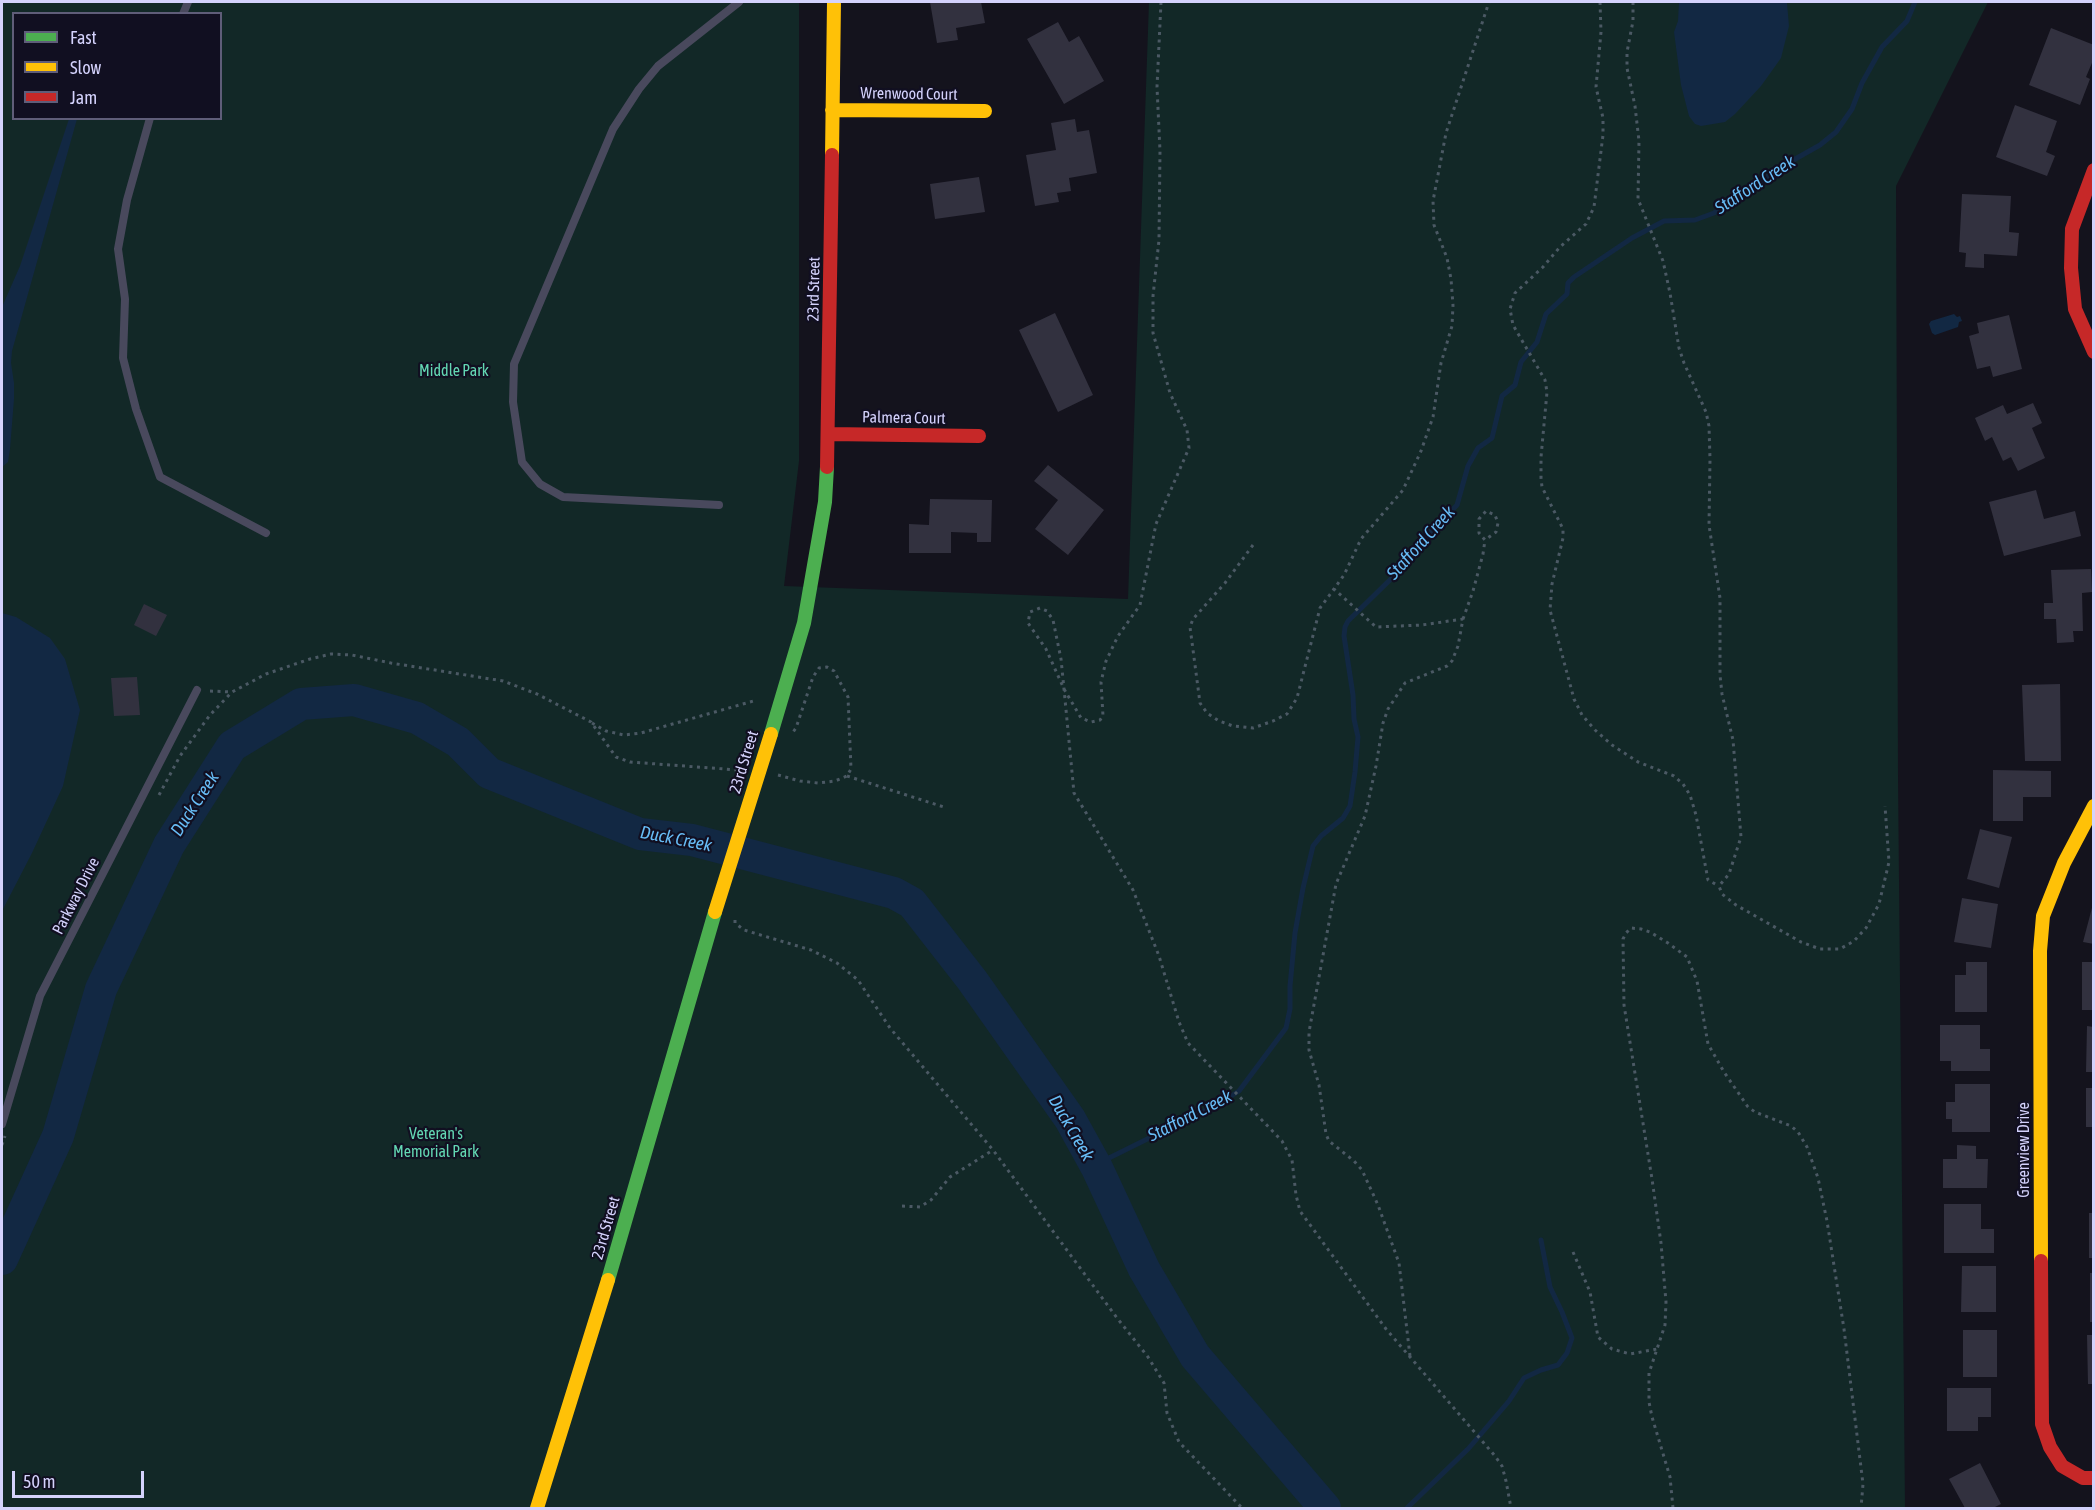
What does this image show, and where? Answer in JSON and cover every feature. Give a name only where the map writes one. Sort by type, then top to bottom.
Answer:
[{"type":"street","name":"23rd Street","points":[[537,1509],[587,1352],[715,912],[806,613],[825,502],[829,434],[834,2]]},
{"type":"street","name":"Wrenwood Court","points":[[832,110],[985,111]]},
{"type":"street","points":[[2094,171],[2072,230],[2071,268],[2075,309],[2094,352]]},
{"type":"street","name":"Palmera Court","points":[[829,434],[979,436]]},
{"type":"street","name":"Greenview Drive","points":[[2094,806],[2064,863],[2043,916],[2040,951],[2042,1424],[2050,1447],[2062,1466],[2083,1478],[2094,1478]]},
{"type":"lane","points":[[719,505],[563,497],[540,484],[522,462],[513,402],[514,364],[613,129],[639,89],[658,66],[739,2]]},
{"type":"lane","points":[[149,120],[127,200],[118,249],[125,298],[123,358],[136,410],[160,477],[266,533]]},
{"type":"lane","name":"Parkway Drive","points":[[2,1124],[40,996],[197,690]]},
{"type":"path","points":[[1161,2],[1157,87],[1160,213],[1153,333],[1170,393],[1187,430],[1189,448],[1156,524],[1140,605],[1118,636],[1106,661],[1101,682],[1103,716],[1100,720],[1091,722],[1081,718],[1064,689],[1046,649],[1028,623],[1030,612],[1034,609],[1044,609],[1053,620],[1064,689],[1074,793],[1133,890],[1159,956],[1179,1022],[1188,1043],[1282,1141],[1292,1160],[1300,1211],[1386,1329],[1488,1446],[1502,1466],[1511,1509]]},
{"type":"path","points":[[1253,545],[1193,619],[1190,627],[1200,703],[1207,713],[1219,721],[1233,726],[1253,728],[1287,714],[1297,698],[1320,608],[1344,575],[1361,538],[1387,510],[1407,482],[1433,417],[1439,374],[1452,326],[1453,305],[1447,258],[1434,225],[1432,201],[1446,133],[1489,2]]},
{"type":"path","points":[[1600,2],[1601,32],[1596,87],[1603,118],[1603,135],[1594,207],[1586,224],[1515,293],[1510,309],[1513,325],[1545,380],[1547,392],[1541,458],[1542,487],[1563,530],[1562,547],[1552,584],[1550,610],[1574,699],[1582,715],[1594,730],[1612,746],[1638,762],[1674,776],[1683,784],[1690,795],[1696,815],[1708,880],[1719,886],[1722,894],[1736,905],[1791,937],[1820,949],[1840,949],[1854,941],[1866,928],[1879,904],[1889,862],[1885,806]]},
{"type":"path","points":[[1633,2],[1634,21],[1627,52],[1627,68],[1639,141],[1638,199],[1658,246],[1670,293],[1679,348],[1706,412],[1709,426],[1709,525],[1720,598],[1720,675],[1733,740],[1741,837],[1729,874],[1719,886]]},
{"type":"path","points":[[1410,1357],[1399,1263],[1378,1205],[1362,1170],[1329,1141],[1326,1134],[1322,1101],[1309,1050],[1309,1032],[1336,884],[1365,816],[1383,723],[1388,709],[1406,682],[1447,666],[1452,661],[1458,646],[1463,619],[1473,591],[1485,540],[1496,532],[1498,523],[1495,515],[1486,511],[1479,519],[1479,533],[1485,540]]},
{"type":"path","points":[[1334,590],[1376,627],[1422,626],[1463,619]]},
{"type":"path","points":[[159,796],[180,756],[210,715],[232,692],[266,674],[310,658],[331,654],[352,655],[503,681],[537,694],[606,731],[624,735],[641,733],[758,700]]},
{"type":"path","points":[[772,774],[818,783],[835,781],[847,776],[851,769],[848,697],[834,671],[827,667],[819,668],[813,677],[796,728],[791,734]]},
{"type":"path","points":[[197,690],[232,692]]},
{"type":"path","points":[[591,722],[616,757],[630,762],[748,771]]},
{"type":"path","points":[[847,776],[947,808]]},
{"type":"path","points":[[734,912],[735,923],[744,930],[811,950],[837,963],[858,980],[890,1028],[993,1150],[1148,1357],[1164,1383],[1167,1413],[1179,1442],[1242,1509]]},
{"type":"path","points":[[1673,1509],[1670,1477],[1649,1402],[1649,1373],[1665,1325],[1666,1302],[1660,1243],[1623,997],[1623,939],[1631,928],[1650,932],[1687,957],[1698,981],[1708,1044],[1724,1072],[1748,1107],[1791,1126],[1798,1132],[1807,1147],[1818,1178],[1841,1309],[1863,1484],[1861,1509]]},
{"type":"path","points":[[2,1145],[5,1134]]},
{"type":"path","points":[[902,1206],[920,1207],[931,1200],[950,1177],[993,1150]]},
{"type":"path","points":[[1573,1252],[1590,1292],[1598,1337],[1611,1349],[1630,1354],[1658,1349]]},
{"type":"green space","points":[[2,2],[799,2],[799,461],[784,586],[1128,599],[1149,2],[1988,2],[1896,186],[1898,775],[1905,1508],[2,1508]]},
{"type":"water","points":[[1679,2],[1787,3],[1789,26],[1781,58],[1761,86],[1725,122],[1701,126],[1695,124],[1689,116],[1681,85],[1674,32],[1678,21]]},
{"type":"water","points":[[69,120],[77,120],[12,351],[14,399],[10,449],[8,462],[2,467],[2,307],[20,266]]},
{"type":"water","points":[[1954,314],[1957,317],[1960,316],[1962,321],[1959,322],[1958,327],[1935,335],[1932,333],[1929,324],[1931,321]]},
{"type":"water","points":[[2,613],[16,617],[50,638],[65,659],[80,710],[63,786],[2,911]]},
{"type":"building","points":[[930,2],[981,2],[985,23],[956,28],[958,40],[937,43]]},
{"type":"building","points":[[1058,22],[1069,42],[1079,36],[1104,81],[1064,104],[1027,39]]},
{"type":"building","points":[[2051,28],[2094,45],[2094,58],[2086,77],[2090,79],[2080,105],[2029,85]]},
{"type":"building","points":[[2015,105],[2057,121],[2046,152],[2055,156],[2047,176],[1996,157]]},
{"type":"building","points":[[1075,119],[1077,132],[1089,130],[1097,173],[1069,178],[1071,191],[1057,193],[1059,202],[1035,206],[1026,155],[1056,150],[1051,123]]},
{"type":"building","points":[[979,177],[985,212],[935,219],[930,184]]},
{"type":"building","points":[[1962,194],[2011,196],[2009,232],[2019,233],[2017,256],[1984,254],[1984,268],[1965,267],[1966,253],[1959,252]]},
{"type":"building","points":[[1055,313],[1093,395],[1058,412],[1019,330]]},
{"type":"building","points":[[2009,315],[2022,369],[1993,377],[1990,366],[1977,369],[1969,336],[1979,333],[1977,323]]},
{"type":"building","points":[[2033,403],[2042,423],[2032,428],[2045,458],[2018,471],[2011,457],[2003,461],[1992,437],[1985,441],[1975,418],[2003,405],[2007,414]]},
{"type":"building","points":[[1048,465],[1104,510],[1068,555],[1035,529],[1058,500],[1034,481]]},
{"type":"building","points":[[2036,490],[2044,519],[2075,511],[2081,536],[2004,556],[1989,502]]},
{"type":"building","points":[[930,499],[992,500],[991,542],[977,542],[977,533],[951,532],[951,553],[909,553],[909,524],[929,525]]},
{"type":"building","points":[[2091,569],[2092,592],[2082,593],[2083,631],[2073,631],[2074,642],[2057,643],[2056,619],[2044,619],[2044,603],[2053,603],[2051,570]]},
{"type":"building","points":[[144,604],[167,615],[156,636],[134,625]]},
{"type":"building","points":[[137,677],[140,715],[114,716],[111,678]]},
{"type":"building","points":[[2060,684],[2061,761],[2025,761],[2022,685]]},
{"type":"building","points":[[1993,770],[2051,771],[2051,797],[2023,797],[2023,821],[1993,821]]},
{"type":"building","points":[[1980,829],[2012,837],[1999,888],[1967,879]]},
{"type":"building","points":[[1962,898],[1998,904],[1991,948],[1954,942]]},
{"type":"building","points":[[2094,904],[2094,944],[2083,942]]},
{"type":"building","points":[[1966,962],[1987,962],[1987,1012],[1955,1012],[1955,975],[1966,975]]},
{"type":"building","points":[[2082,962],[2094,962],[2094,1010],[2082,1010]]},
{"type":"building","points":[[1940,1025],[1980,1025],[1980,1049],[1990,1049],[1990,1071],[1951,1071],[1951,1061],[1940,1061]]},
{"type":"building","points":[[2087,1026],[2094,1027],[2094,1072],[2086,1072]]},
{"type":"building","points":[[1955,1084],[1990,1084],[1990,1132],[1952,1132],[1952,1119],[1946,1119],[1946,1102],[1955,1102]]},
{"type":"building","points":[[2086,1088],[2094,1088],[2094,1127],[2086,1127]]},
{"type":"building","points":[[1957,1145],[1976,1146],[1976,1159],[1988,1159],[1987,1188],[1943,1188],[1943,1159],[1957,1159]]},
{"type":"building","points":[[1944,1204],[1981,1204],[1981,1229],[1994,1229],[1994,1253],[1944,1253]]},
{"type":"building","points":[[2089,1213],[2094,1213],[2094,1258],[2089,1258]]},
{"type":"building","points":[[1962,1266],[1996,1266],[1996,1312],[1961,1312]]},
{"type":"building","points":[[2090,1273],[2094,1273],[2094,1322],[2090,1322]]},
{"type":"building","points":[[1963,1330],[1997,1330],[1997,1377],[1963,1377]]},
{"type":"building","points":[[2087,1335],[2094,1335],[2094,1384],[2088,1384]]},
{"type":"building","points":[[1947,1388],[1991,1388],[1991,1417],[1978,1417],[1978,1431],[1947,1431]]},
{"type":"building","points":[[1980,1463],[2001,1504],[1993,1508],[1965,1508],[1949,1479]]},
{"type":"waterway","name":"Stafford Creek","points":[[1097,1168],[1109,1158],[1220,1103],[1239,1091],[1286,1028],[1290,1009],[1295,933],[1313,846],[1321,836],[1343,818],[1350,806],[1358,737],[1344,636],[1345,627],[1348,621],[1397,573],[1423,540],[1457,505],[1468,466],[1478,448],[1492,438],[1502,396],[1515,385],[1521,362],[1537,342],[1546,314],[1567,294],[1568,283],[1574,277],[1632,238],[1664,221],[1695,220],[1714,213],[1781,167],[1820,145],[1836,132],[1852,109],[1862,83],[1882,47],[1907,21],[1915,2]]},
{"type":"waterway","name":"Duck Creek","points":[[2,1259],[58,1136],[101,989],[169,845],[232,746],[301,704],[354,700],[417,718],[458,742],[489,773],[640,834],[692,840],[894,893],[912,903],[972,980],[1070,1119],[1097,1168],[1144,1269],[1195,1356],[1325,1508]]},
{"type":"waterway","points":[[1407,1508],[1469,1448],[1509,1401],[1524,1378],[1558,1365],[1567,1353],[1572,1338],[1550,1287],[1541,1240]]},
{"type":"traffic: fast","points":[[771,734],[804,623],[825,502],[827,467]]},
{"type":"traffic: fast","points":[[608,1280],[715,912]]},
{"type":"traffic: slow","points":[[832,155],[834,2]]},
{"type":"traffic: slow","points":[[832,110],[985,111]]},
{"type":"traffic: slow","points":[[715,912],[771,734]]},
{"type":"traffic: slow","points":[[2041,1261],[2040,951],[2043,916],[2064,863],[2094,806]]},
{"type":"traffic: slow","points":[[537,1508],[608,1280]]},
{"type":"traffic: jam","points":[[827,467],[832,155]]},
{"type":"traffic: jam","points":[[2094,170],[2072,229],[2071,268],[2075,309],[2094,352]]},
{"type":"traffic: jam","points":[[829,434],[979,436]]},
{"type":"traffic: jam","points":[[2041,1261],[2042,1424],[2050,1447],[2062,1466],[2083,1478],[2094,1478]]},
{"type":"park label","name":"Middle Park","points":[[454,371]]},
{"type":"park label","name":"Veteran's Memorial Park","points":[[436,1143]]}]
